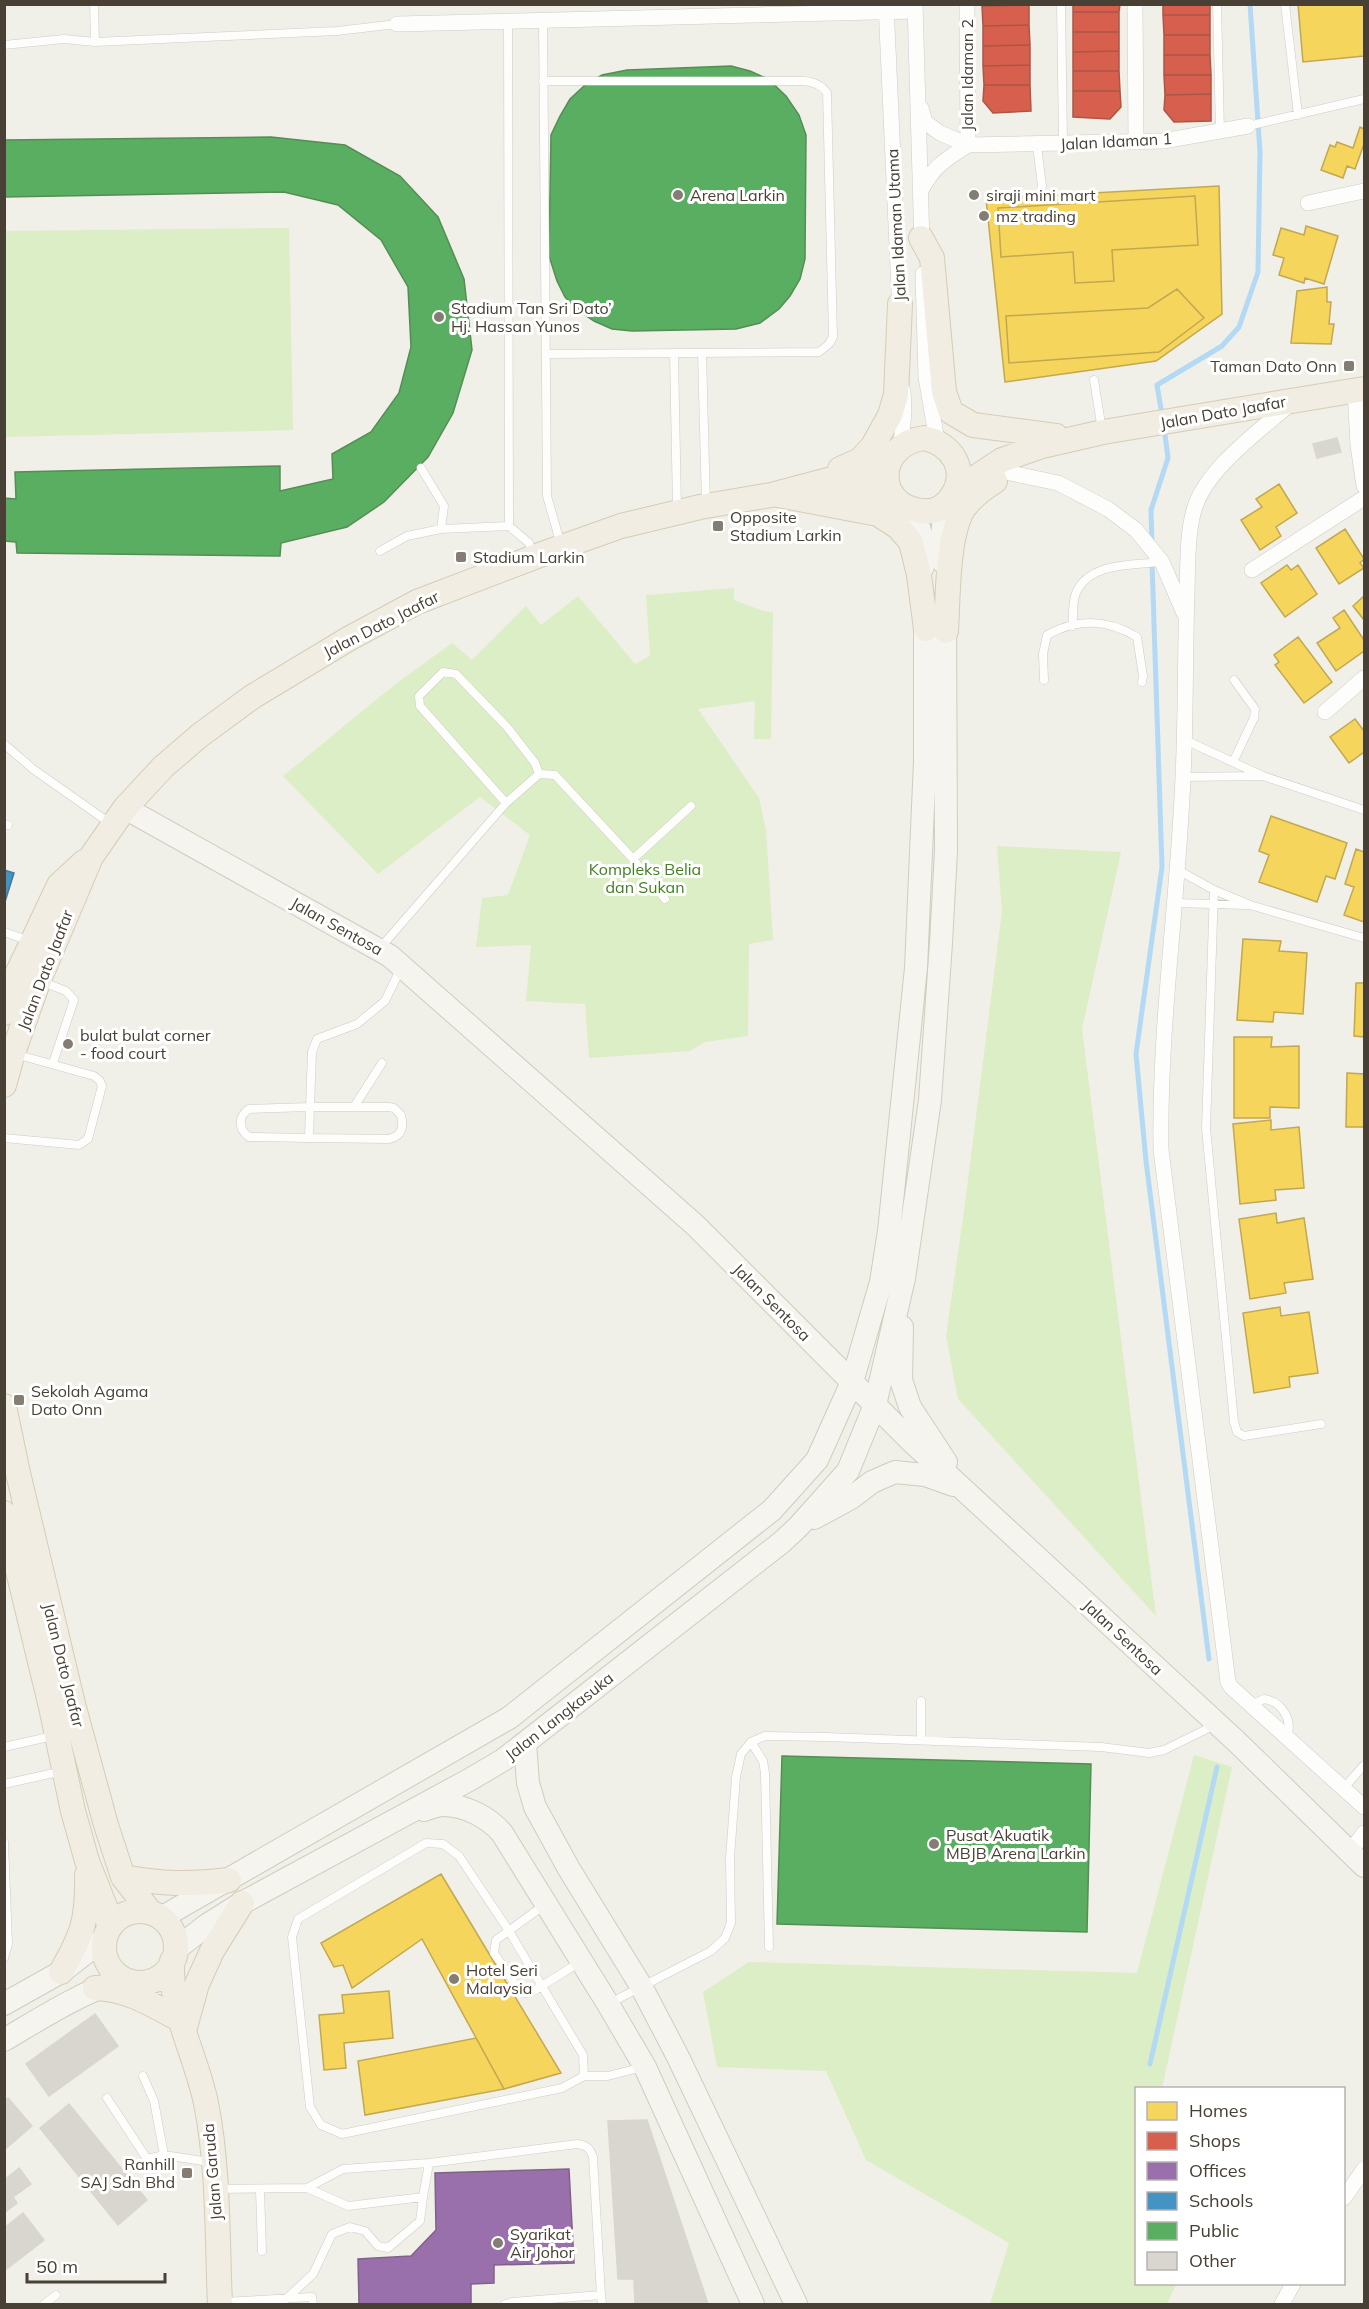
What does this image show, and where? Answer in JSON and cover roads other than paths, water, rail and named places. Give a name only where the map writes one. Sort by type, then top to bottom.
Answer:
[{"type":"main road","points":[[921,238],[932,258],[944,392],[951,412],[973,424],[1076,436]]},
{"type":"main road","points":[[799,488],[860,460],[873,446],[890,415],[896,395],[900,304]]},
{"type":"main road","name":"Jalan Dato Jaafar","points":[[939,442],[1076,436],[1360,389]]},
{"type":"main road","points":[[936,630],[953,535],[963,510],[977,492],[1076,436]]},
{"type":"main road","name":"Jalan Dato Jaafar","points":[[950,499],[1002,460],[1076,436]]},
{"type":"main road","points":[[156,1916],[229,1880],[509,1718],[772,1510],[817,1460],[852,1382],[881,1282],[890,1230],[916,968],[925,761],[936,630],[942,536],[950,499],[959,473],[954,456],[939,442],[918,439],[894,455],[886,478],[891,492],[898,502],[909,509],[917,520],[921,532],[936,630],[946,851],[930,1100],[904,1278],[901,1380],[910,1407],[963,1488]]},
{"type":"main road","name":"Jalan Dato Jaafar","points":[[4,1085],[39,980],[91,857],[118,817],[163,767],[198,736],[314,659],[417,602],[621,526],[706,506],[773,495],[894,455]]},
{"type":"main road","name":"Jalan Dato Jaafar","points":[[773,495],[891,492]]},
{"type":"main road","points":[[773,495],[878,514],[898,527],[911,542],[936,630]]},
{"type":"main road","points":[[909,509],[935,511],[950,499]]},
{"type":"main road","name":"Jalan Sentosa","points":[[118,817],[379,949],[401,967],[695,1225],[874,1405],[1357,1859]]},
{"type":"main road","name":"Jalan Dato Jaafar","points":[[4,1013],[31,941],[59,885],[91,857]]},
{"type":"main road","name":"Jalan Langkasuka","points":[[174,1955],[207,1925],[242,1903],[470,1780],[525,1743],[798,1527],[848,1471],[874,1405],[904,1278]]},
{"type":"main road","name":"Jalan Dato Jaafar","points":[[4,1406],[79,1725],[106,1825],[123,1877],[156,1916]]},
{"type":"main road","points":[[798,1527],[851,1498],[872,1482],[895,1472],[926,1475],[963,1488]]},
{"type":"main road","name":"Jalan Dato Jaafar","points":[[4,1513],[87,1861],[106,1909],[107,1933]]},
{"type":"main road","points":[[525,1743],[528,1783],[535,1807],[569,1869],[641,1986],[678,2057],[796,2304]]},
{"type":"main road","points":[[389,1822],[442,1804],[471,1812],[491,1821],[502,1833],[645,2067],[753,2304]]},
{"type":"main road","points":[[61,1972],[79,1940],[86,1920],[87,1861]]},
{"type":"main road","points":[[123,1877],[157,1883],[188,1885],[229,1880]]},
{"type":"main road","points":[[95,1988],[112,1989],[134,1996],[181,2030],[207,1962],[242,1903]]},
{"type":"main road","points":[[4,2004],[61,1972],[107,1933],[117,1919],[128,1913],[139,1911],[156,1916],[170,1927],[174,1938],[174,1955],[166,1971],[157,1979],[146,1983],[128,1981],[95,1988],[4,2040]]},
{"type":"main road","points":[[107,1933],[104,1950],[107,1962],[113,1972],[128,1981]]},
{"type":"main road","name":"Jalan Garuda","points":[[174,1955],[174,1993],[181,2030],[206,2102],[214,2163],[214,2304]]},
{"type":"main road","name":"Jalan Garuda","points":[[128,1981],[162,2003],[181,2030]]},
{"type":"street","name":"Jalan Idaman 2","points":[[967,4],[968,145]]},
{"type":"street","points":[[1135,4],[1136,142]]},
{"type":"street","name":"Jalan Idaman Utama","points":[[886,8],[904,411],[894,455]]},
{"type":"street","points":[[397,24],[915,8]]},
{"type":"street","name":"Jalan Idaman Utama","points":[[915,8],[926,377],[939,442]]},
{"type":"street","name":"Jalan Idaman 1","points":[[917,97],[925,122],[940,133],[968,145],[1063,145],[1163,141],[1248,126]]},
{"type":"street","points":[[920,193],[930,172],[942,161],[968,145]]},
{"type":"street","points":[[1308,203],[1365,191]]},
{"type":"street","points":[[1360,389],[1358,445],[1365,486]]},
{"type":"street","points":[[1296,399],[1236,452],[1200,494],[1194,510],[1189,544],[1186,618],[1184,777],[1176,903],[1167,979],[1161,1150],[1227,1676],[1231,1687],[1365,1807]]},
{"type":"street","points":[[1010,473],[1058,483],[1108,509],[1136,530],[1186,618]]},
{"type":"street","points":[[1252,570],[1365,498]]},
{"type":"street","points":[[1325,712],[1365,678]]},
{"type":"street","points":[[1357,1859],[1365,1833]]},
{"type":"street","points":[[1345,2197],[1365,2169]]},
{"type":"street","points":[[1282,2304],[1292,2285]]},
{"type":"lane","points":[[94,4],[94,42]]},
{"type":"lane","points":[[1061,4],[1063,145]]},
{"type":"lane","points":[[1217,4],[1220,131]]},
{"type":"lane","points":[[1285,4],[1298,115]]},
{"type":"lane","points":[[543,20],[547,496],[562,547]]},
{"type":"lane","points":[[508,21],[509,526]]},
{"type":"lane","points":[[4,45],[64,39],[94,42],[337,31],[397,24]]},
{"type":"lane","points":[[543,81],[804,81],[819,84],[827,93],[834,337],[819,352],[546,354]]},
{"type":"lane","name":"Jalan Idaman 1","points":[[1248,126],[1365,99]]},
{"type":"lane","points":[[1037,145],[1042,186]]},
{"type":"lane","points":[[674,353],[677,512]]},
{"type":"lane","points":[[702,353],[706,506]]},
{"type":"lane","points":[[1076,436],[1095,380]]},
{"type":"lane","points":[[421,468],[444,506],[441,529]]},
{"type":"lane","points":[[380,551],[407,536],[441,529],[509,526],[529,543],[533,557]]},
{"type":"lane","points":[[1072,626],[1076,592],[1086,579],[1104,568],[1155,560]]},
{"type":"lane","points":[[1044,680],[1043,654],[1047,635],[1072,626],[1098,622],[1119,626],[1137,637],[1142,682]]},
{"type":"lane","points":[[506,803],[420,706],[419,696],[443,672],[456,674],[507,727],[535,763],[539,774]]},
{"type":"lane","points":[[1233,762],[1254,718],[1255,710],[1234,680]]},
{"type":"lane","points":[[1185,740],[1263,776],[1365,810]]},
{"type":"lane","points":[[4,744],[33,769],[118,817]]},
{"type":"lane","points":[[379,949],[506,803],[539,774],[555,775],[633,859],[665,899]]},
{"type":"lane","points":[[1184,777],[1263,776]]},
{"type":"lane","points":[[633,859],[691,806]]},
{"type":"lane","points":[[1178,870],[1214,890],[1250,905],[1365,938]]},
{"type":"lane","points":[[1214,890],[1206,1128],[1234,1422],[1237,1432],[1244,1436],[1321,1424]]},
{"type":"lane","points":[[1176,903],[1250,905]]},
{"type":"lane","points":[[4,932],[31,941]]},
{"type":"lane","points":[[309,1138],[312,1052],[317,1039],[357,1024],[385,1001],[401,967]]},
{"type":"lane","points":[[39,980],[66,991],[74,1000],[53,1063]]},
{"type":"lane","points":[[4,1138],[79,1145],[88,1139],[102,1086],[94,1076],[13,1053]]},
{"type":"lane","points":[[354,1107],[382,1062]]},
{"type":"lane","points":[[310,1107],[394,1108],[401,1115],[402,1130],[399,1135],[389,1139],[249,1137],[242,1129],[242,1116],[249,1109],[310,1107]]},
{"type":"lane","points":[[921,1701],[921,1740]]},
{"type":"lane","points":[[608,2004],[711,1951],[725,1938],[731,1923],[730,1858],[736,1777],[741,1754],[751,1742],[765,1736],[921,1740],[1101,1747],[1149,1753],[1164,1750],[1216,1724]]},
{"type":"lane","points":[[4,1747],[57,1736]]},
{"type":"lane","points":[[751,1742],[763,1761],[765,1773],[768,1947]]},
{"type":"lane","points":[[1344,1788],[1365,1765]]},
{"type":"lane","points":[[4,1784],[64,1771]]},
{"type":"lane","points":[[4,1842],[8,1944],[4,1958]]},
{"type":"lane","points":[[584,2076],[583,2055],[509,1931],[459,1856],[443,1844],[426,1843],[298,1919],[291,1937],[310,2107],[321,2125],[342,2134],[562,2088],[584,2076],[608,2076],[645,2067]]},
{"type":"lane","points":[[545,1905],[496,1940],[495,1953],[520,1991],[525,1993],[532,1992],[581,1961]]},
{"type":"lane","points":[[142,2076],[154,2101],[164,2155]]},
{"type":"lane","points":[[107,2098],[147,2159],[164,2155],[214,2163]]},
{"type":"lane","points":[[215,2189],[260,2190],[307,2187],[343,2169],[429,2163],[541,2148],[585,2145],[593,2157],[602,2304]]},
{"type":"lane","points":[[286,2299],[313,2274],[332,2234],[350,2227],[365,2231],[378,2246],[388,2248],[404,2237],[420,2221],[429,2163]]},
{"type":"lane","points":[[307,2187],[348,2206],[423,2197]]},
{"type":"lane","points":[[260,2190],[262,2251]]},
{"type":"lane","points":[[44,2304],[56,2295]]},
{"type":"lane","points":[[505,2304],[601,2295]]},
{"type":"lane","points":[[214,2304],[312,2297],[313,2304]]},
{"type":"waterway","points":[[1162,415],[1157,385],[1222,346],[1239,327],[1258,272],[1260,152],[1250,4]]},
{"type":"waterway","points":[[1152,544],[1151,510],[1168,458],[1164,427]]},
{"type":"waterway","points":[[1152,562],[1162,867],[1136,1054],[1146,1161],[1209,1659]]},
{"type":"waterway","points":[[1150,2064],[1217,1767]]},
{"type":"place","name":"Arena Larkin","points":[[678,195]]},
{"type":"place","name":"siraji mini mart","points":[[974,195]]},
{"type":"place","name":"mz trading","points":[[984,216]]},
{"type":"place","name":"Stadium Tan Sri Dato’ Hj. Hassan Yunos","points":[[439,317]]},
{"type":"place","name":"Taman Dato Onn","points":[[1349,366]]},
{"type":"place","name":"Opposite Stadium Larkin","points":[[718,526]]},
{"type":"place","name":"Stadium Larkin","points":[[461,557]]},
{"type":"place","name":"bulat bulat corner - food court","points":[[68,1044]]},
{"type":"place","name":"Sekolah Agama Dato Onn","points":[[19,1400]]},
{"type":"place","name":"Pusat Akuatik MBJB Arena Larkin","points":[[934,1844]]},
{"type":"place","name":"Hotel Seri Malaysia","points":[[454,1979]]},
{"type":"place","name":"Ranhill SAJ Sdn Bhd","points":[[187,2173]]},
{"type":"place","name":"Syarikat Air Johor","points":[[498,2243]]},
{"type":"park label","name":"Kompleks Belia dan Sukan","points":[[645,878]]}]
